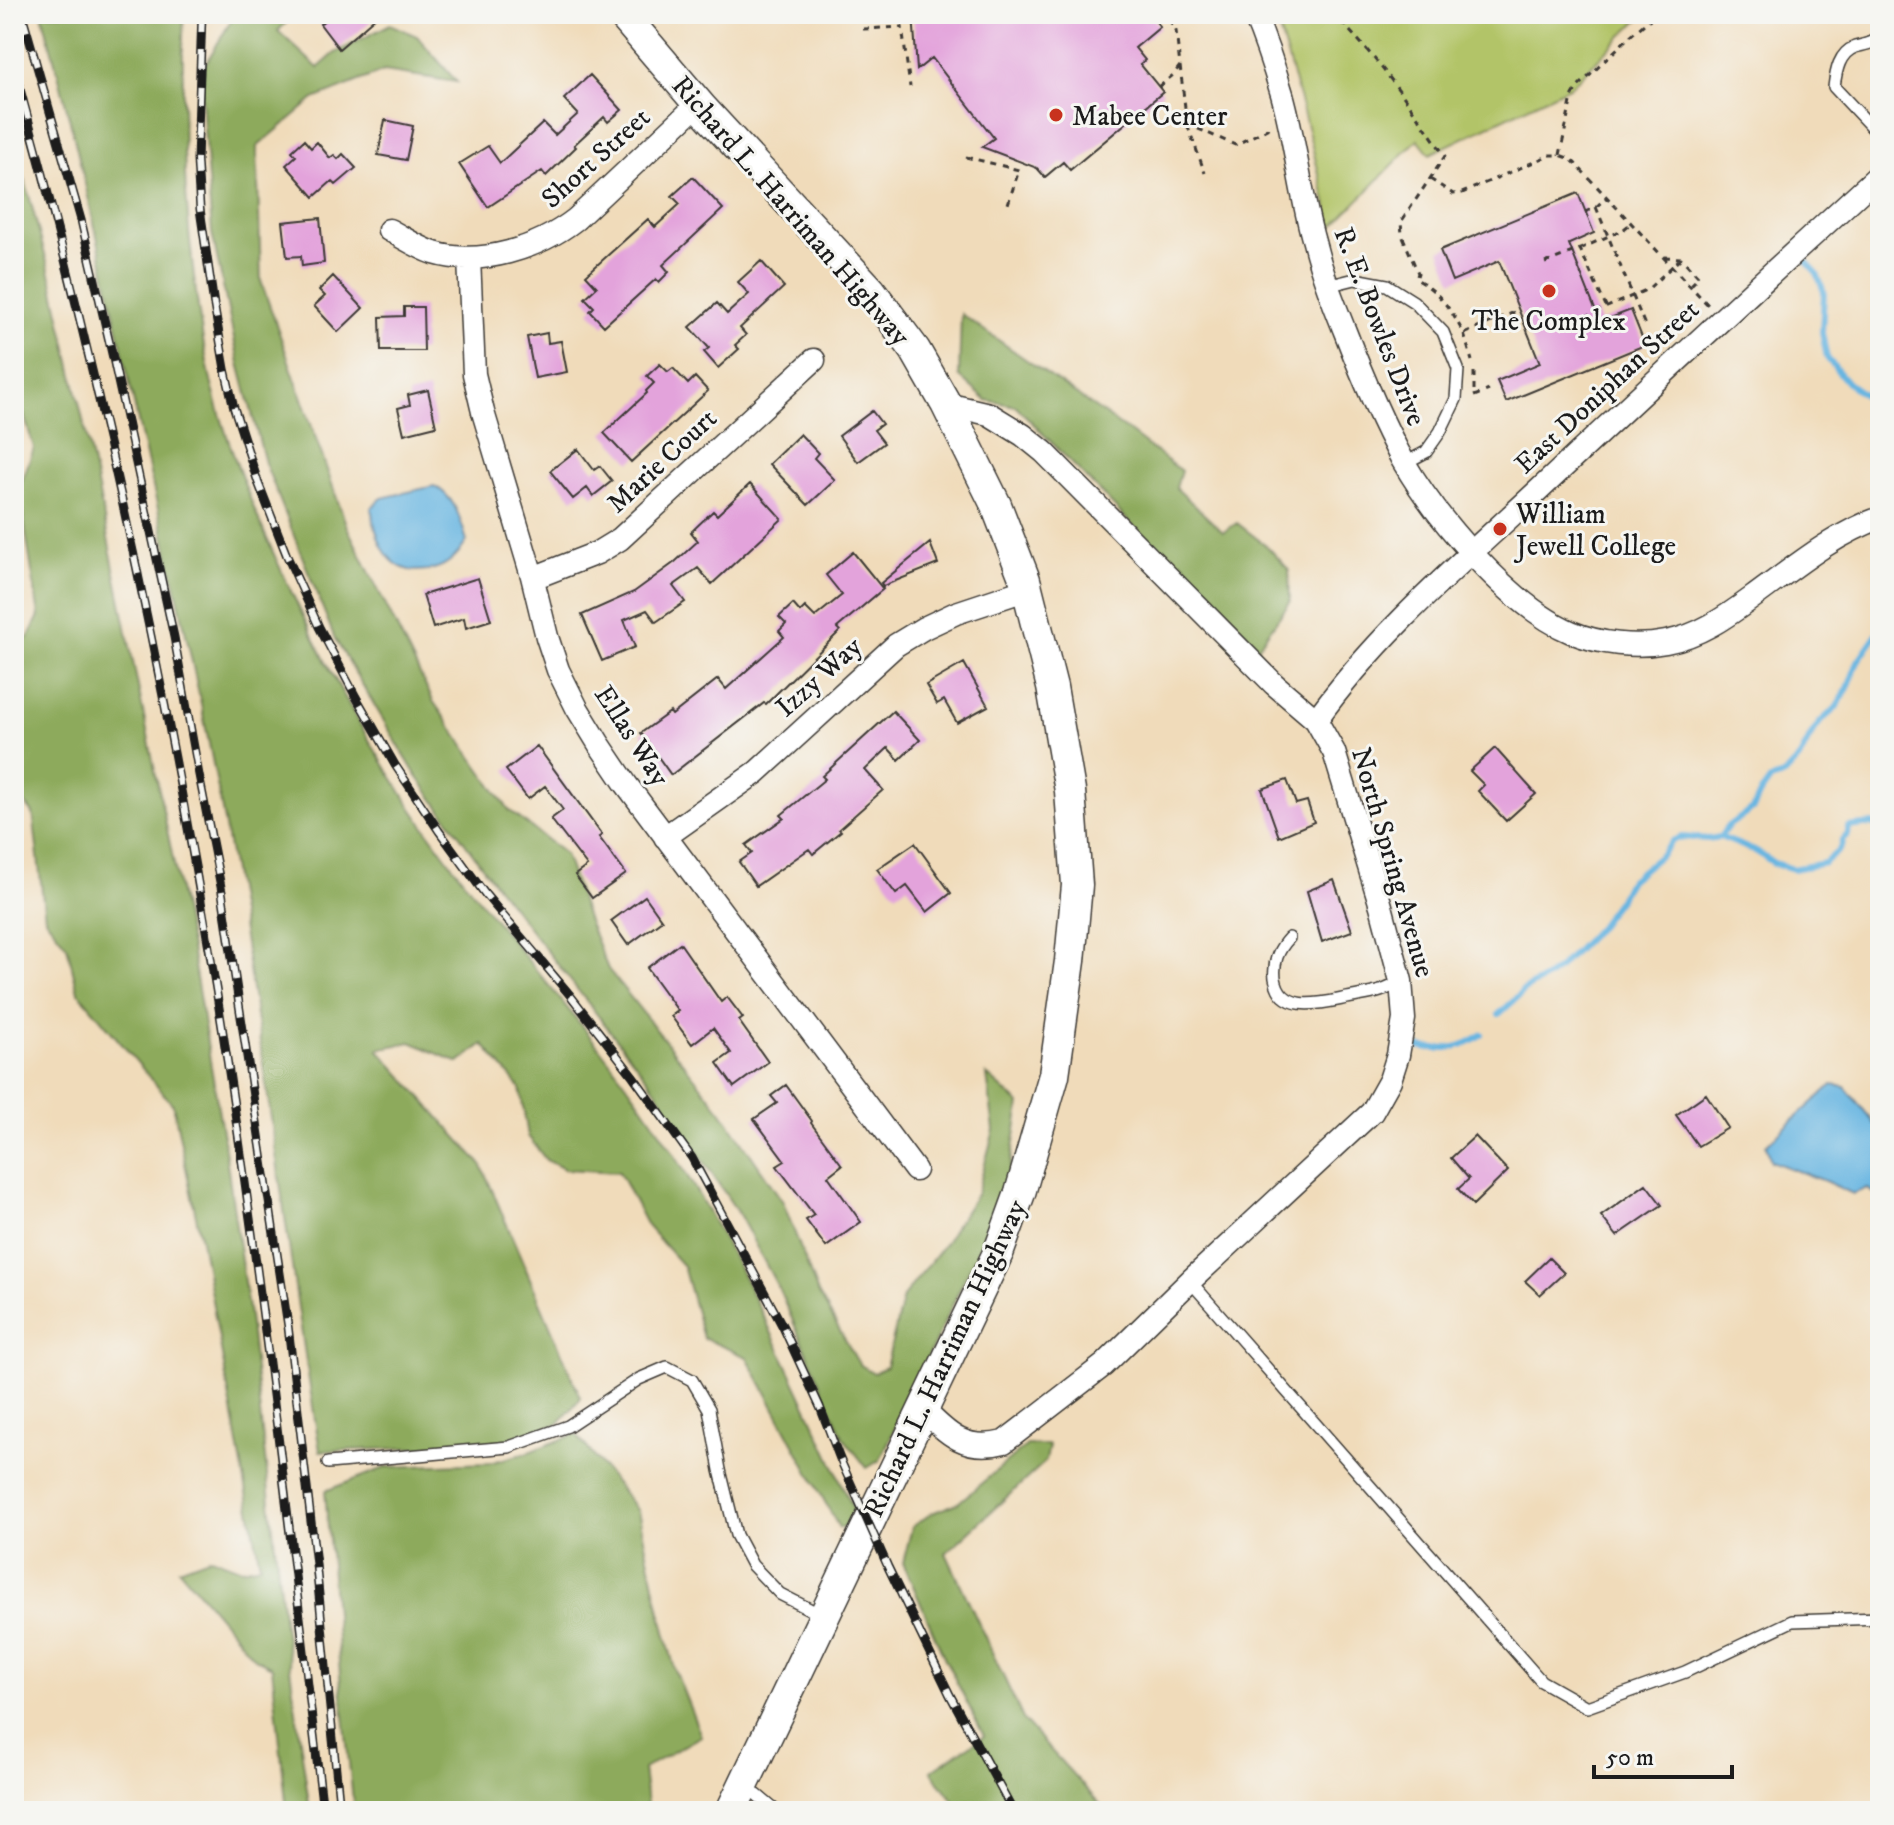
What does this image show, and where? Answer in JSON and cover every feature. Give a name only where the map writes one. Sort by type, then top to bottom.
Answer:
[{"type":"main road","name":"Richard L. Harriman Highway","points":[[622,14],[698,104],[871,291],[915,350],[946,404],[996,505],[1028,589],[1052,687],[1070,791],[1077,885],[1054,1075],[1020,1193],[999,1251],[736,1799]]},
{"type":"street","name":"R. E. Bowles Drive","points":[[1254,14],[1283,96],[1310,228],[1327,286],[1370,395],[1405,463],[1428,498],[1472,553],[1529,607],[1572,633],[1618,644],[1667,642],[1718,622],[1831,541],[1880,518]]},
{"type":"street","name":"Short Street","points":[[389,230],[431,252],[455,258],[484,258],[531,245],[562,230],[576,219],[698,104]]},
{"type":"street","name":"East Doniphan Street","points":[[1316,720],[1372,652],[1431,591],[1880,174]]},
{"type":"street","name":"Ellas Way","points":[[469,258],[474,374],[558,670],[606,754],[665,837],[915,1170]]},
{"type":"street","name":"Marie Court","points":[[533,578],[597,553],[620,539],[814,360]]},
{"type":"street","name":"North Spring Avenue","points":[[923,1409],[945,1432],[965,1443],[988,1447],[1004,1442],[1104,1365],[1372,1112],[1390,1080],[1404,1019],[1401,981],[1381,906],[1334,752],[1316,720],[1274,684],[1044,452],[989,414],[946,404]]},
{"type":"street","name":"Izzy Way","points":[[665,837],[757,772],[896,645],[956,613],[1028,589]]},
{"type":"lane","points":[[1880,37],[1873,43],[1852,48],[1843,56],[1834,87],[1880,136]]},
{"type":"lane","points":[[1327,286],[1355,279],[1387,285],[1414,302],[1443,332],[1458,369],[1456,399],[1426,452],[1405,463]]},
{"type":"lane","points":[[1289,938],[1277,954],[1275,977],[1281,994],[1295,1002],[1318,1003],[1378,992],[1401,981]]},
{"type":"lane","points":[[1190,1281],[1541,1681],[1587,1707],[1685,1672],[1792,1621],[1880,1618]]},
{"type":"lane","points":[[328,1463],[509,1447],[568,1426],[639,1379],[667,1367],[692,1380],[709,1409],[736,1535],[752,1565],[780,1594],[824,1616]]},
{"type":"lane","points":[[736,1799],[776,1811]]},
{"type":"path","points":[[1166,14],[1176,31],[1187,124],[1205,173]]},
{"type":"path","points":[[1333,14],[1384,69],[1445,156],[1401,222],[1402,235],[1418,273],[1416,279],[1443,299],[1464,334],[1519,310]]},
{"type":"path","points":[[1560,155],[1572,97],[1577,88],[1656,14]]},
{"type":"path","points":[[863,29],[902,27],[910,87]]},
{"type":"path","points":[[1159,87],[1180,66]]},
{"type":"path","points":[[1187,124],[1235,145],[1267,129],[1274,121]]},
{"type":"path","points":[[1430,179],[1453,194],[1462,193],[1550,155],[1571,159],[1713,310],[1731,310]]},
{"type":"path","points":[[966,157],[1019,170],[1007,207]]},
{"type":"path","points":[[1585,212],[1607,197]]},
{"type":"path","points":[[1596,207],[1644,323],[1637,326]]},
{"type":"path","points":[[1545,263],[1607,237],[1631,223]]},
{"type":"path","points":[[1580,249],[1606,307]]},
{"type":"path","points":[[1662,257],[1681,258],[1699,277],[1690,286]]},
{"type":"path","points":[[1573,322],[1648,289],[1681,258]]},
{"type":"green space","points":[[42,14],[184,14],[185,171],[190,244],[202,333],[223,424],[269,543],[344,696],[406,800],[479,900],[618,1073],[696,1190],[769,1328],[835,1468],[856,1515],[850,1528],[839,1528],[747,1357],[703,1338],[683,1266],[647,1226],[619,1172],[564,1169],[546,1160],[528,1136],[520,1088],[483,1044],[459,1063],[411,1042],[378,1049],[481,1164],[581,1398],[558,1424],[500,1445],[320,1451],[247,954],[213,764],[91,210]]},
{"type":"green space","points":[[235,14],[295,14],[278,31],[318,68],[335,53],[390,24],[417,36],[457,82],[384,71],[314,99],[257,147],[261,281],[347,527],[433,701],[509,810],[565,854],[608,969],[722,1112],[783,1202],[817,1291],[859,1364],[874,1373],[886,1367],[903,1297],[942,1247],[977,1193],[994,1130],[987,1075],[1020,1104],[1007,1188],[880,1460],[867,1468],[843,1437],[779,1289],[740,1216],[654,1087],[500,891],[416,775],[335,639],[265,463],[239,363],[212,233],[200,73]]},
{"type":"green space","points":[[1274,14],[1647,14],[1571,86],[1430,154],[1418,139],[1332,227]]},
{"type":"green space","points":[[14,139],[52,281],[95,474],[191,948],[249,1316],[284,1625],[310,1811],[287,1811],[272,1667],[254,1658],[179,1569],[211,1557],[242,1569],[260,1565],[202,1245],[173,1105],[78,992],[67,946],[45,918],[33,813],[14,790],[14,641],[28,638],[39,616],[19,489],[34,448],[14,382]]},
{"type":"green space","points":[[961,314],[1181,471],[1176,488],[1223,532],[1237,523],[1268,547],[1289,570],[1290,602],[1255,651],[1016,406],[986,400],[959,376]]},
{"type":"green space","points":[[576,1434],[638,1511],[675,1670],[701,1736],[643,1769],[647,1803],[637,1811],[354,1811],[325,1491],[387,1467],[489,1463]]},
{"type":"green space","points":[[1027,1445],[1049,1445],[1046,1461],[946,1553],[1024,1721],[1104,1811],[961,1811],[931,1771],[984,1736],[945,1659],[903,1563],[912,1527],[932,1513],[958,1503]]},
{"type":"water","points":[[434,486],[452,502],[467,541],[446,564],[434,569],[411,571],[392,561],[386,553],[371,508],[382,498]]},
{"type":"water","points":[[1832,1085],[1845,1087],[1880,1130],[1880,1199],[1867,1188],[1853,1194],[1771,1161],[1766,1145]]},
{"type":"building","points":[[332,14],[379,14],[339,49],[320,24]]},
{"type":"building","name":"Mabee Center","points":[[913,14],[1150,14],[1160,27],[1135,48],[1145,60],[1140,64],[1163,92],[1070,170],[1063,162],[1045,177],[1037,168],[982,147],[994,138],[932,58],[917,70]]},
{"type":"building","points":[[590,75],[622,110],[608,122],[604,117],[546,176],[542,171],[488,207],[459,164],[488,146],[500,163],[543,123],[555,135],[578,114],[564,99]]},
{"type":"building","points":[[385,120],[413,126],[406,160],[378,155]]},
{"type":"building","points":[[304,140],[311,148],[317,142],[330,158],[334,155],[338,159],[343,154],[356,168],[336,185],[332,181],[314,197],[286,165],[296,156],[292,151]]},
{"type":"building","points":[[693,177],[723,209],[663,265],[669,272],[659,282],[656,279],[604,326],[590,311],[594,307],[585,298],[597,287],[586,275],[648,219],[655,227],[680,204],[672,196]]},
{"type":"building","name":"The Complex","points":[[1578,193],[1594,233],[1569,244],[1600,322],[1631,310],[1645,345],[1506,402],[1497,381],[1540,363],[1499,261],[1452,281],[1440,250]]},
{"type":"building","points":[[320,218],[324,263],[302,266],[301,256],[287,257],[283,222]]},
{"type":"building","points":[[761,261],[784,287],[740,328],[746,335],[735,345],[739,349],[718,368],[704,352],[709,348],[690,327],[717,303],[727,314],[749,294],[738,282]]},
{"type":"building","points":[[333,276],[363,308],[338,332],[314,306],[325,296],[319,290]]},
{"type":"building","points":[[404,307],[423,307],[424,351],[381,351],[380,317],[404,316]]},
{"type":"building","points":[[547,333],[548,343],[561,341],[567,372],[535,378],[527,337]]},
{"type":"building","points":[[660,364],[668,372],[673,368],[688,384],[695,377],[708,391],[631,462],[604,433],[647,393],[654,383],[647,376]]},
{"type":"building","points":[[428,390],[436,426],[404,434],[398,408],[410,405],[408,395]]},
{"type":"building","points":[[872,411],[882,424],[874,430],[884,443],[858,462],[839,436]]},
{"type":"building","points":[[800,434],[818,453],[814,458],[835,480],[808,505],[769,464]]},
{"type":"building","points":[[578,449],[594,470],[600,466],[612,481],[593,496],[587,488],[573,499],[550,471]]},
{"type":"building","points":[[750,484],[782,519],[712,584],[698,568],[673,586],[685,602],[656,622],[647,610],[624,620],[635,647],[602,661],[582,615],[634,592],[675,562],[698,541],[691,532],[713,511],[717,515]]},
{"type":"building","points":[[930,543],[938,564],[883,586],[881,583]]},
{"type":"building","points":[[853,552],[883,589],[837,628],[840,631],[766,704],[671,775],[641,733],[670,712],[672,715],[718,679],[726,689],[784,637],[779,631],[786,624],[779,617],[793,604],[800,612],[805,607],[815,617],[842,595],[826,575]]},
{"type":"building","points":[[478,578],[491,620],[466,628],[464,618],[433,628],[423,595]]},
{"type":"building","points":[[964,663],[988,706],[957,723],[944,700],[937,704],[926,685]]},
{"type":"building","points":[[893,711],[920,740],[899,760],[888,748],[865,770],[883,790],[813,854],[809,849],[756,886],[739,862],[752,853],[746,845],[784,818],[781,815],[825,779],[822,776]]},
{"type":"building","points":[[537,746],[602,835],[599,837],[626,874],[592,898],[575,875],[587,866],[551,819],[563,810],[545,786],[528,799],[506,770]]},
{"type":"building","points":[[1495,748],[1536,794],[1506,821],[1478,791],[1484,785],[1470,771]]},
{"type":"building","points":[[1287,780],[1296,804],[1307,801],[1314,822],[1279,837],[1262,789]]},
{"type":"building","points":[[915,843],[951,893],[927,912],[907,886],[896,894],[877,869]]},
{"type":"building","points":[[1334,880],[1352,931],[1322,942],[1307,891]]},
{"type":"building","points":[[645,896],[662,920],[628,945],[611,921]]},
{"type":"building","points":[[680,943],[721,1002],[727,997],[743,1018],[739,1021],[768,1062],[734,1087],[717,1063],[731,1053],[713,1028],[692,1044],[671,1016],[678,1011],[647,968]]},
{"type":"building","points":[[786,1085],[842,1165],[828,1176],[861,1222],[826,1247],[806,1220],[814,1215],[777,1166],[785,1161],[754,1119],[777,1103],[771,1096]]},
{"type":"building","points":[[1706,1094],[1728,1128],[1698,1146],[1676,1115]]},
{"type":"building","points":[[1475,1136],[1508,1171],[1473,1205],[1458,1189],[1469,1179],[1451,1158]]},
{"type":"building","points":[[1646,1184],[1662,1205],[1617,1236],[1601,1216]]},
{"type":"building","points":[[1549,1258],[1564,1273],[1540,1295],[1525,1281]]},
{"type":"waterway","points":[[1806,261],[1817,273],[1824,292],[1822,333],[1827,358],[1848,383],[1880,411]]},
{"type":"waterway","points":[[1720,837],[1728,826],[1753,809],[1770,780],[1783,776],[1799,759],[1820,722],[1836,708],[1858,661],[1880,629]]},
{"type":"waterway","points":[[1499,1014],[1522,991],[1559,968],[1598,928],[1630,880],[1662,854],[1672,841],[1682,837],[1720,837],[1793,869],[1825,863],[1840,848],[1848,834],[1848,827],[1872,824],[1880,827]]},
{"type":"waterway","points":[[1418,1047],[1452,1048],[1482,1034]]},
{"type":"railway","points":[[22,14],[81,220],[113,358],[174,637],[222,892],[288,1326],[316,1564],[340,1811]]},
{"type":"railway","points":[[202,14],[197,160],[200,209],[225,369],[258,482],[319,627],[395,765],[439,831],[485,894],[633,1076],[692,1158],[783,1327],[888,1567],[950,1695],[1013,1811]]},
{"type":"railway","points":[[14,67],[74,295],[127,525],[196,873],[247,1194],[323,1811]]},
{"type":"place","name":"Mabee Center","points":[[1056,115]]},
{"type":"place","name":"The Complex","points":[[1549,291]]},
{"type":"place","name":"William Jewell College","points":[[1500,529]]}]
